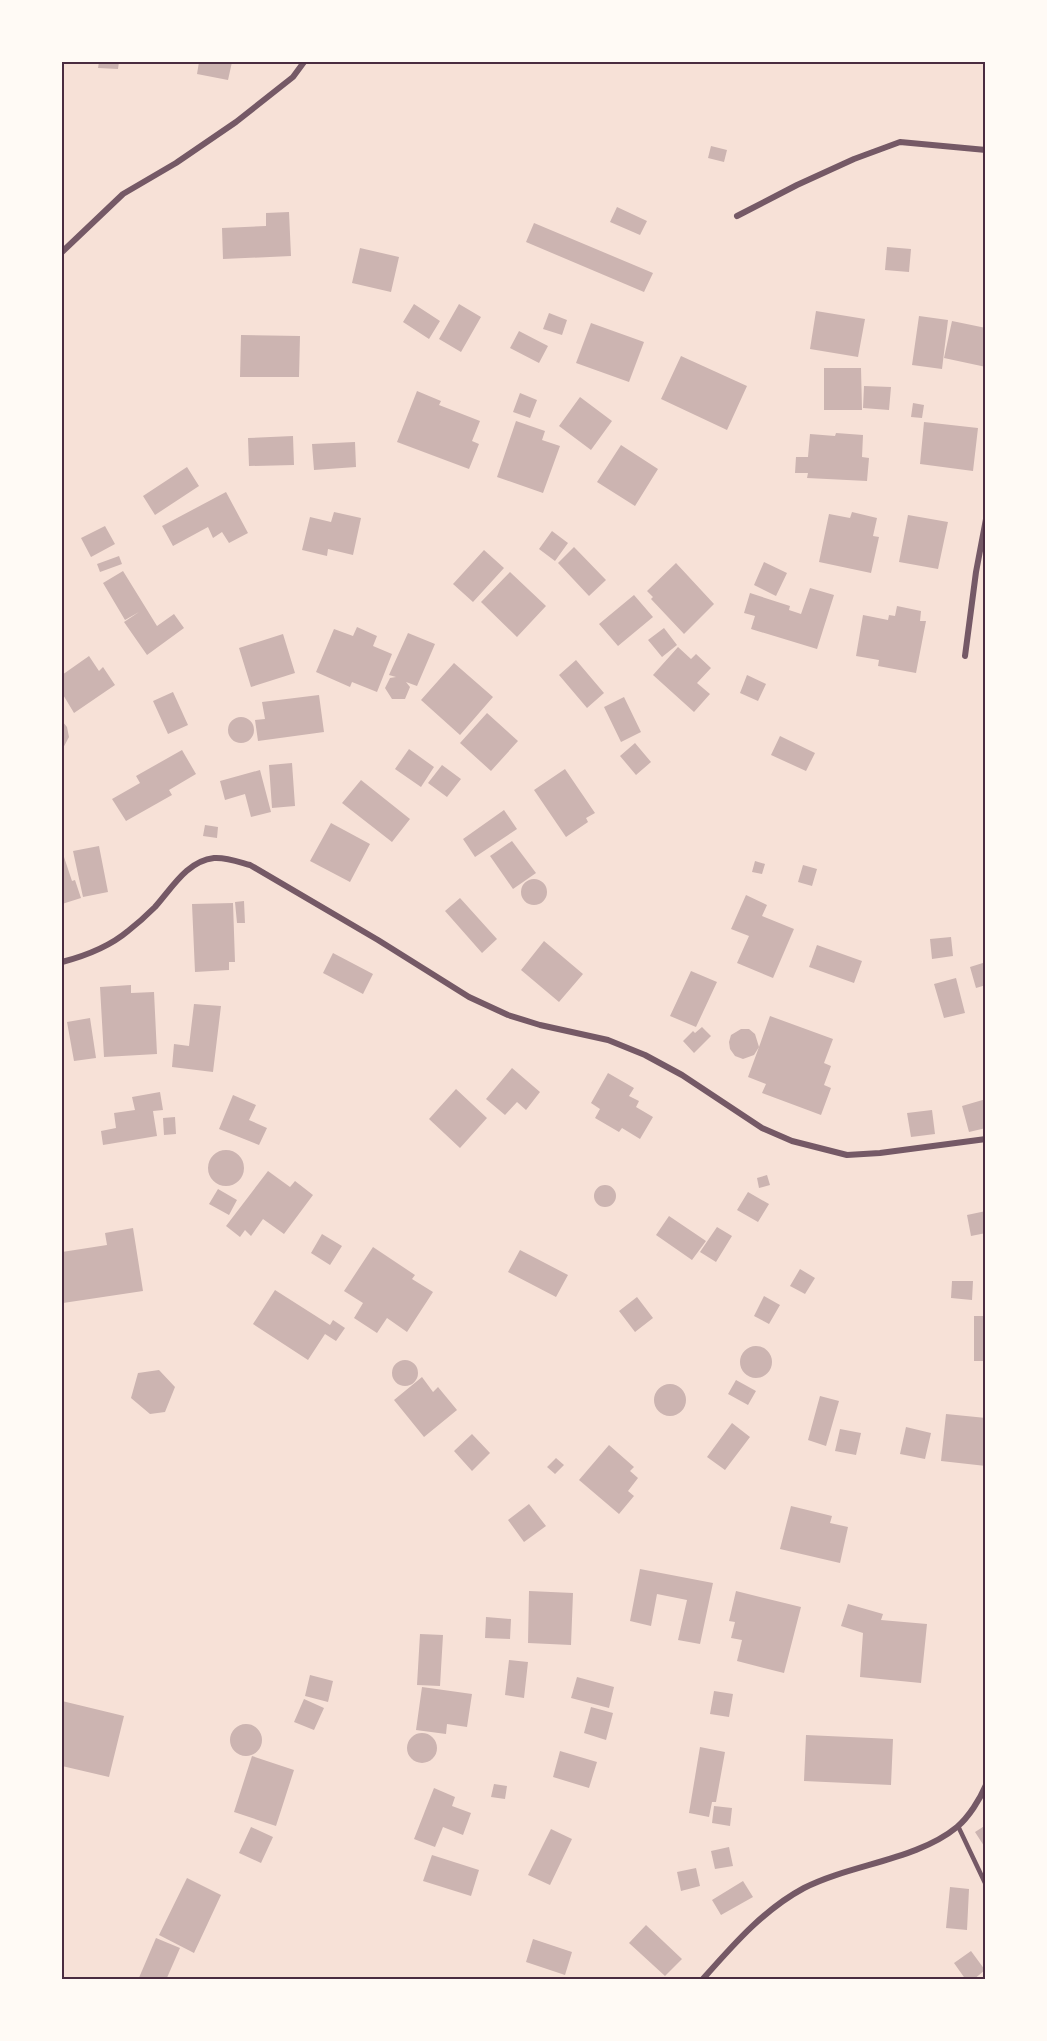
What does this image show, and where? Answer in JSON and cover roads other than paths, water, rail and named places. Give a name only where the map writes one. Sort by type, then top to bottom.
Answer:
[{"type":"street","points":[[62,252],[123,194],[176,163],[236,122],[293,77],[304,62]]},
{"type":"street","points":[[737,216],[844,164],[900,142],[986,150]]},
{"type":"street","points":[[965,656],[976,572],[986,519]]},
{"type":"street","points":[[62,962],[81,957],[126,933],[155,907],[178,878],[195,865],[213,858],[234,860],[250,865],[470,997],[508,1015],[540,1025],[608,1040],[645,1055],[682,1075],[762,1128],[792,1141],[847,1155],[986,1139]]},
{"type":"street","points":[[702,1980],[747,1931],[780,1903],[807,1887],[916,1849],[958,1827],[983,1800],[986,1785]]},
{"type":"lane","points":[[958,1827],[986,1885]]}]
